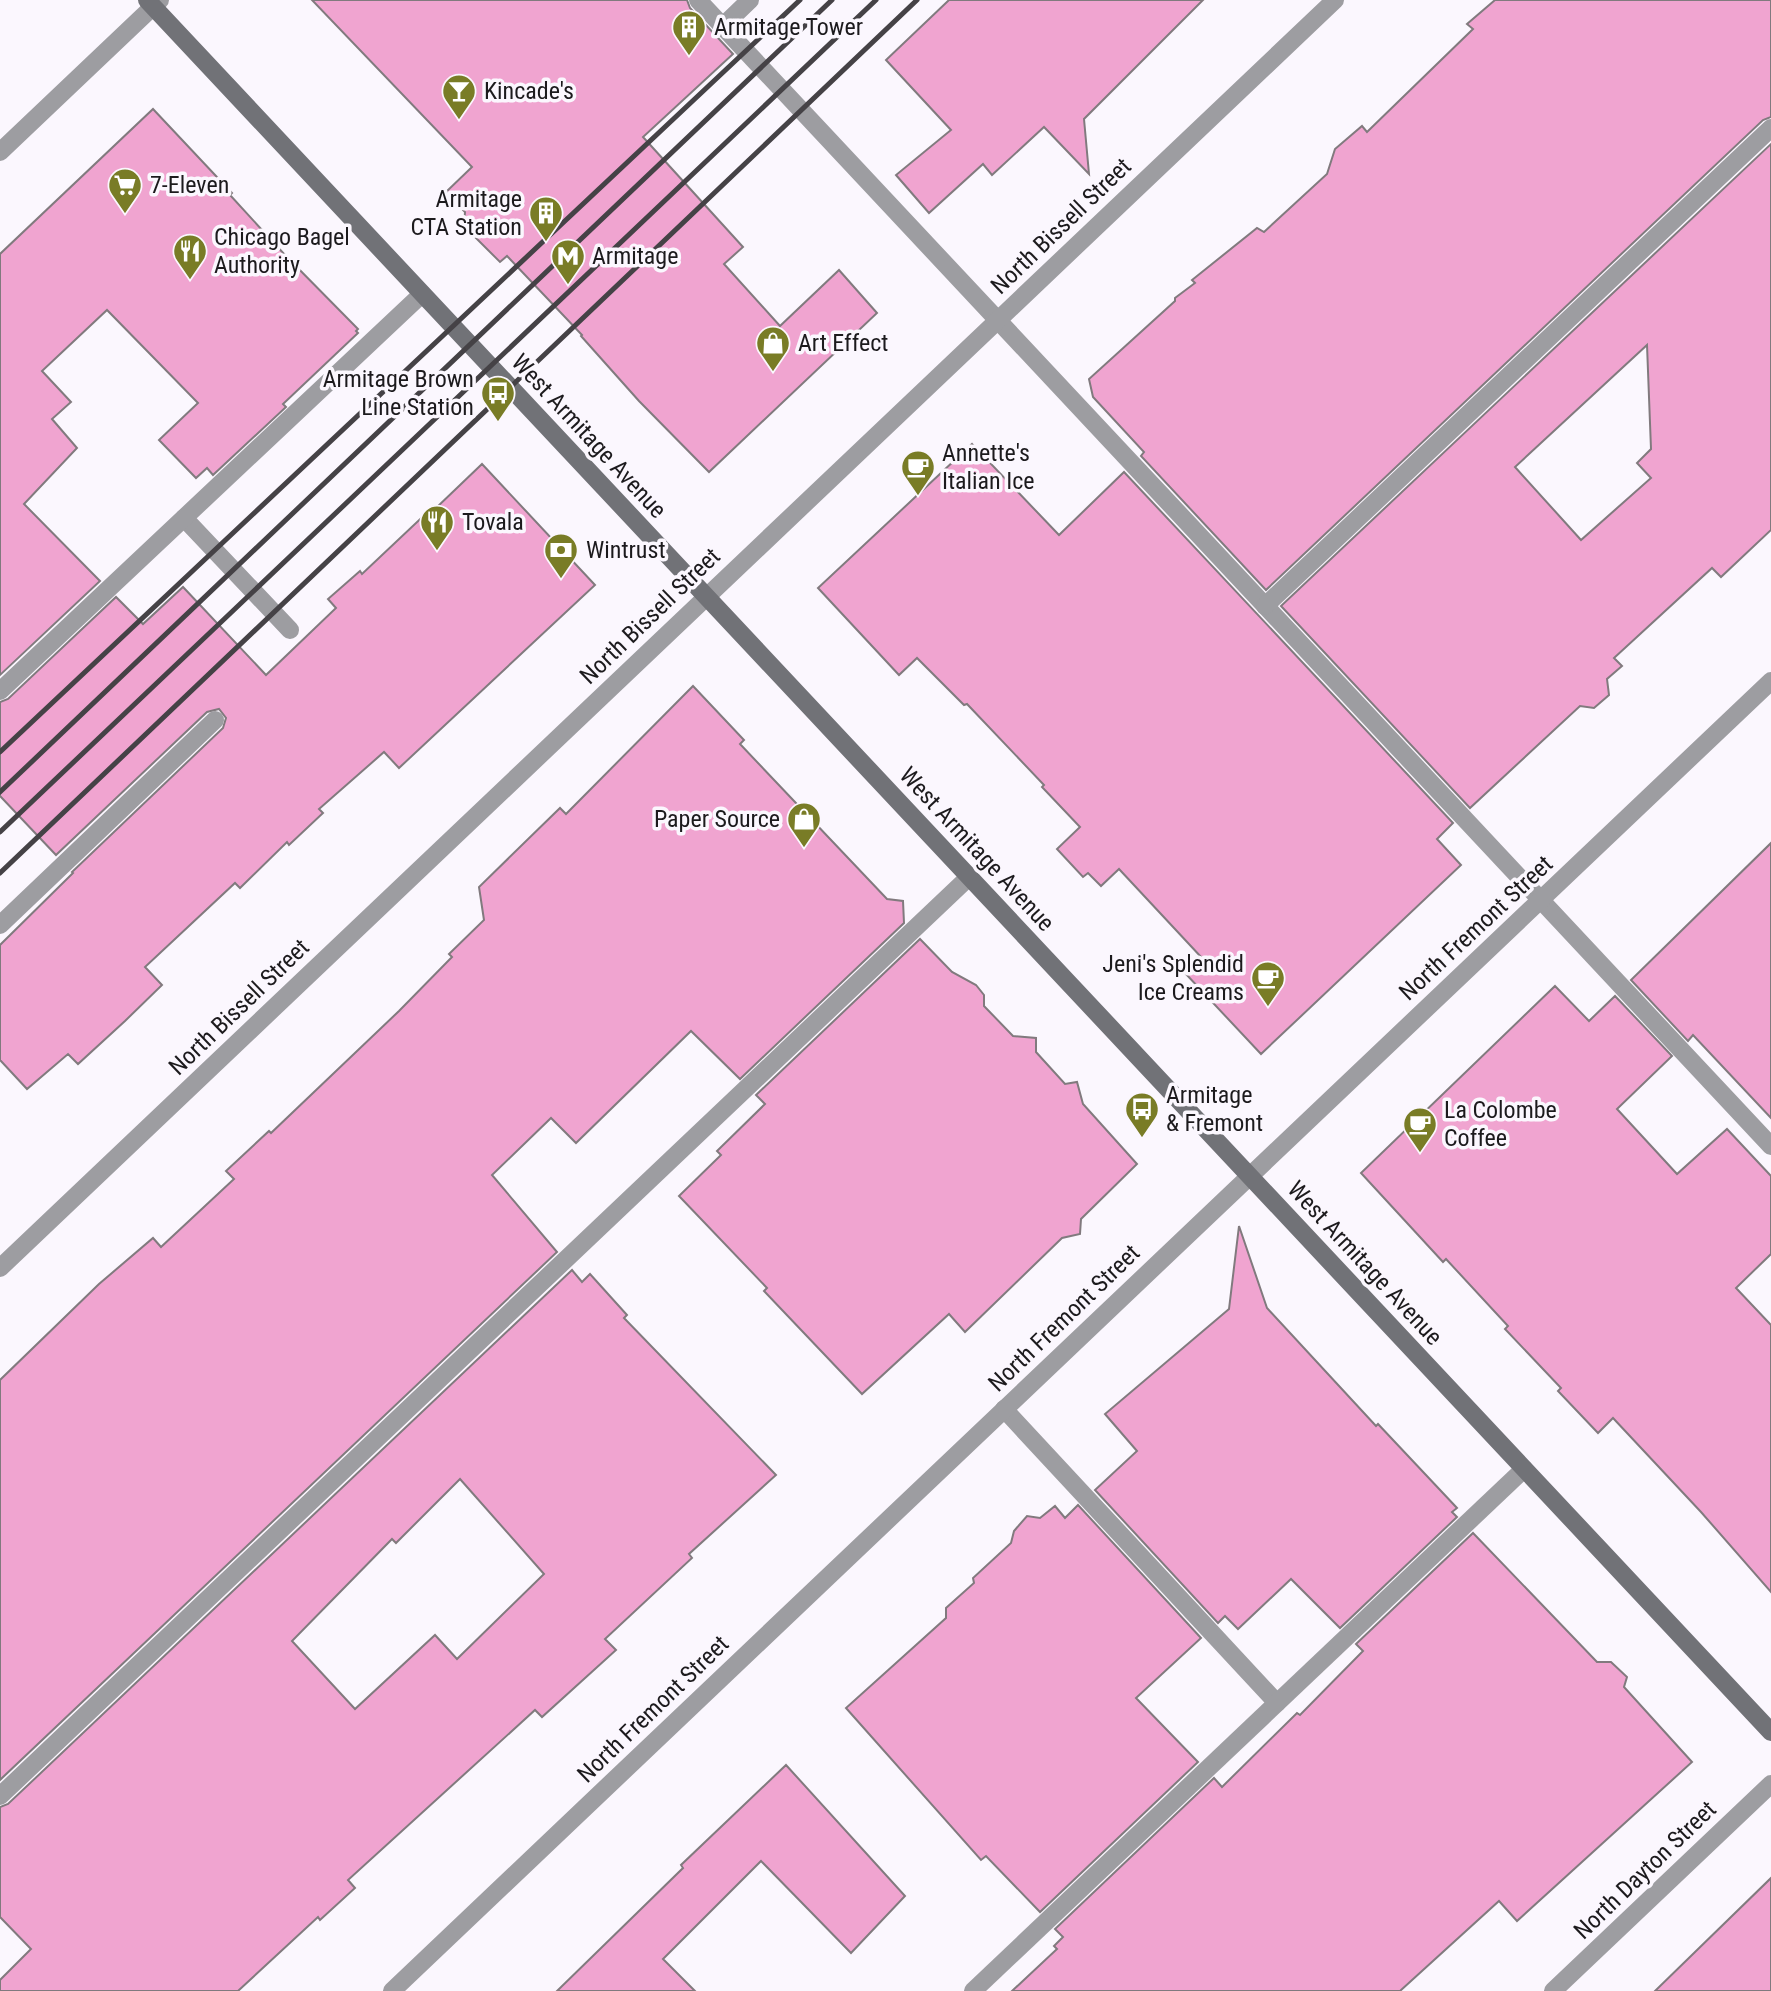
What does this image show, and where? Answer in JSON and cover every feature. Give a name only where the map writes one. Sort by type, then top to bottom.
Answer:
[{"type":"main road","name":"West Armitage Avenue","points":[[153,2],[422,294],[1771,1732]]},
{"type":"street","points":[[698,0],[1771,1146]]},
{"type":"street","points":[[723,26],[750,0]]},
{"type":"street","name":"North Bissell Street","points":[[0,1268],[1335,0]]},
{"type":"street","points":[[0,152],[153,2]]},
{"type":"street","points":[[1265,606],[1771,128]]},
{"type":"street","points":[[0,691],[422,294]]},
{"type":"street","points":[[184,518],[290,630]]},
{"type":"street","name":"North Fremont Street","points":[[391,1991],[1771,681]]},
{"type":"street","points":[[0,925],[215,720]]},
{"type":"street","points":[[0,1797],[969,877]]},
{"type":"street","points":[[1004,1409],[1277,1703]]},
{"type":"street","points":[[973,1991],[1524,1469]]},
{"type":"street","name":"North Dayton Street","points":[[1553,1991],[1771,1784]]},
{"type":"building","points":[[312,0],[687,0],[690,8],[733,54],[643,137],[743,247],[724,264],[780,326],[839,270],[877,313],[709,472],[639,401],[582,335],[507,256],[500,262],[464,226],[465,212],[446,192],[472,167]]},
{"type":"building","points":[[949,0],[1203,0],[1084,119],[1089,174],[1044,127],[992,175],[983,164],[929,213],[896,175],[951,130],[886,60]]},
{"type":"building","points":[[1495,0],[1771,0],[1771,117],[1763,120],[1266,590],[1141,456],[1144,452],[1093,397],[1089,379],[1175,301],[1175,298],[1195,283],[1192,280],[1257,228],[1264,232],[1327,174],[1335,149],[1362,126],[1367,132],[1473,29],[1467,24]]},
{"type":"building","points":[[153,109],[232,193],[230,195],[285,255],[358,329],[358,333],[283,404],[286,407],[213,475],[207,468],[196,478],[159,440],[198,403],[107,310],[42,371],[71,402],[52,419],[77,448],[24,504],[100,581],[0,675],[0,254]]},
{"type":"building","points":[[1771,144],[1771,530],[1721,577],[1712,568],[1614,658],[1622,666],[1607,679],[1609,695],[1594,708],[1580,706],[1470,808],[1281,606]],"holes":[[[1647,345],[1651,449],[1637,463],[1651,478],[1581,540],[1515,467]]]},
{"type":"building","points":[[972,444],[1059,535],[1124,472],[1453,823],[1437,839],[1461,865],[1261,1054],[1185,973],[1202,958],[1119,869],[1101,886],[1088,873],[1083,877],[1057,849],[1080,827],[967,704],[964,705],[917,658],[899,675],[818,588]]},
{"type":"building","points":[[482,464],[595,585],[399,768],[384,752],[319,809],[323,813],[289,845],[287,842],[240,888],[235,883],[145,967],[162,985],[78,1064],[68,1054],[27,1089],[0,1060],[0,945],[72,872],[223,728],[226,718],[219,709],[207,712],[56,855],[0,796],[0,702],[8,699],[116,597],[143,624],[183,587],[266,675],[336,608],[328,599],[360,571],[362,574]]},
{"type":"building","points":[[693,686],[744,740],[740,744],[887,899],[903,901],[904,923],[740,1079],[691,1031],[576,1143],[551,1118],[492,1175],[557,1252],[0,1780],[0,1380],[99,1284],[153,1238],[161,1247],[234,1179],[226,1171],[269,1131],[271,1133],[399,1011],[452,957],[449,954],[484,920],[479,887],[560,808],[566,814]]},
{"type":"building","points":[[1771,843],[1771,1118],[1693,1035],[1688,1041],[1631,980]]},
{"type":"building","points":[[920,939],[952,972],[976,985],[984,995],[984,1006],[1013,1036],[1036,1038],[1036,1052],[1065,1084],[1077,1082],[1083,1104],[1137,1164],[1081,1219],[1080,1234],[1062,1238],[965,1332],[949,1314],[862,1394],[764,1291],[767,1288],[679,1196],[721,1155],[717,1151],[765,1104],[756,1095]]},
{"type":"building","points":[[1555,986],[1589,1021],[1615,996],[1672,1056],[1617,1109],[1677,1174],[1727,1129],[1771,1176],[1771,1254],[1736,1288],[1771,1325],[1771,1592],[1613,1418],[1598,1433],[1558,1391],[1561,1388],[1505,1329],[1508,1326],[1446,1259],[1443,1262],[1361,1173]]},
{"type":"building","points":[[1239,1226],[1267,1308],[1376,1426],[1378,1424],[1457,1508],[1452,1512],[1457,1517],[1340,1628],[1291,1579],[1238,1629],[1225,1616],[1218,1623],[1095,1490],[1137,1451],[1105,1414],[1229,1309]]},
{"type":"building","points":[[572,1270],[582,1282],[590,1274],[627,1315],[624,1318],[776,1475],[689,1554],[692,1558],[605,1639],[616,1650],[542,1717],[535,1710],[348,1880],[355,1888],[320,1920],[318,1917],[238,1991],[0,1991],[0,1980],[31,1949],[0,1917],[0,1807],[8,1804]],"holes":[[[460,1479],[544,1574],[457,1659],[435,1635],[355,1709],[292,1641],[392,1539],[396,1543]]]},
{"type":"building","points":[[1078,1505],[1201,1638],[1136,1698],[1198,1762],[1040,1912],[986,1856],[981,1860],[846,1708],[946,1618],[946,1608],[974,1583],[973,1578],[1011,1543],[1014,1531],[1027,1516],[1040,1518],[1055,1506],[1065,1518]]},
{"type":"building","points":[[1473,1533],[1597,1662],[1611,1662],[1627,1677],[1624,1687],[1692,1762],[1517,1921],[1499,1901],[1400,1991],[1012,1991],[1057,1949],[1054,1946],[1063,1937],[1055,1929],[1214,1778],[1222,1787],[1297,1713],[1300,1715],[1363,1651],[1356,1644]]},
{"type":"building","points":[[786,1765],[905,1896],[851,1953],[761,1861],[663,1959],[695,1991],[557,1991],[683,1868],[681,1865]]},
{"type":"building","points":[[1771,1878],[1771,1991],[1655,1991]]},
{"type":"railway","points":[[0,752],[800,0]]},
{"type":"railway","points":[[0,792],[832,0]]},
{"type":"railway","points":[[0,832],[876,0]]},
{"type":"railway","points":[[0,873],[917,0]]},
{"type":"place","name":"Armitage Tower","points":[[689,57]]},
{"type":"place","name":"Kincade's","points":[[459,121]]},
{"type":"place","name":"7-Eleven","points":[[125,215]]},
{"type":"place","name":"Armitage CTA Station","points":[[546,243]]},
{"type":"place","name":"Chicago Bagel Authority","points":[[190,281]]},
{"type":"place","name":"Armitage","points":[[568,286]]},
{"type":"place","name":"Art Effect","points":[[773,373]]},
{"type":"place","name":"Armitage Brown Line Station","points":[[498,423]]},
{"type":"place","name":"Annette's Italian Ice","points":[[918,497]]},
{"type":"place","name":"Tovala","points":[[437,552]]},
{"type":"place","name":"Wintrust","points":[[561,580]]},
{"type":"place","name":"Paper Source","points":[[804,849]]},
{"type":"place","name":"Jeni's Splendid Ice Creams","points":[[1268,1008]]},
{"type":"place","name":"Armitage & Fremont","points":[[1142,1139]]},
{"type":"place","name":"La Colombe Coffee","points":[[1420,1154]]}]
